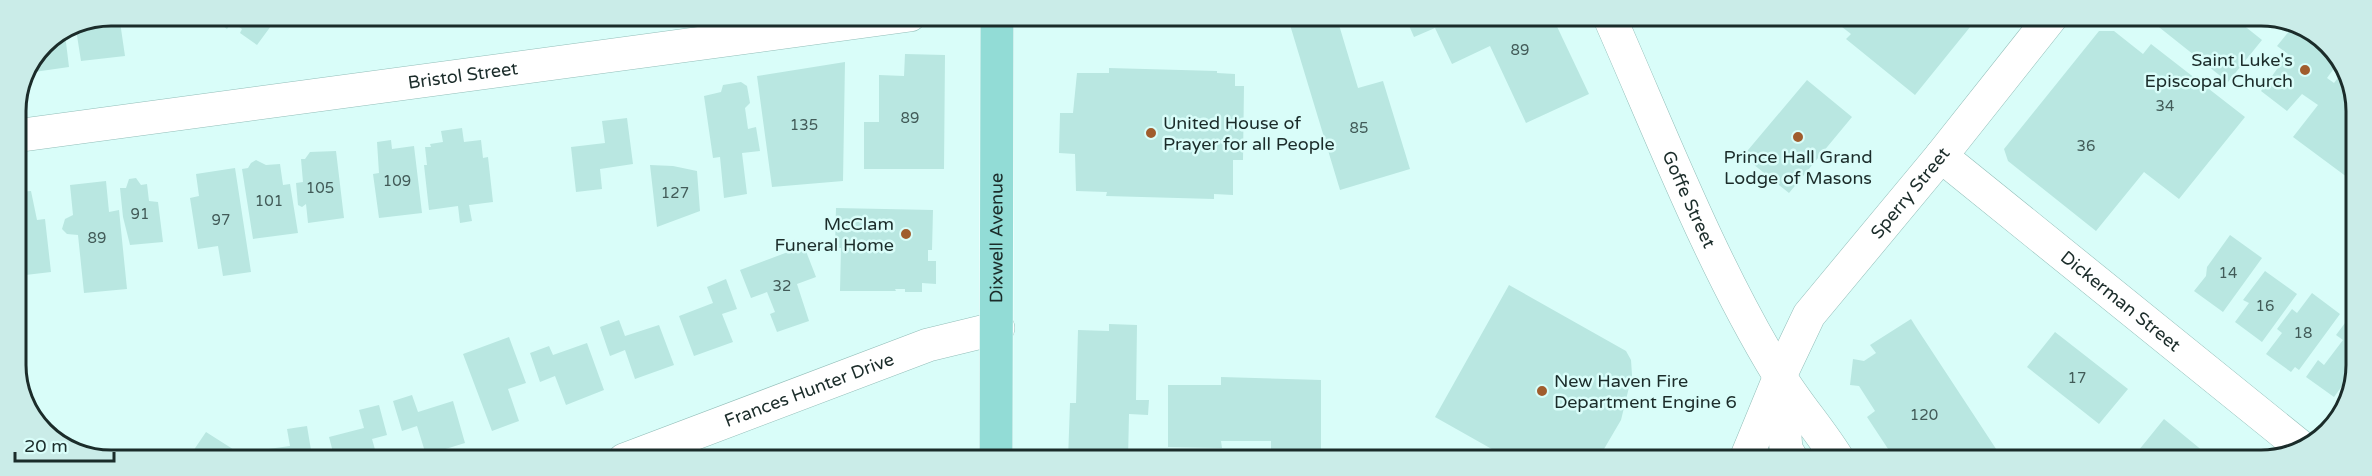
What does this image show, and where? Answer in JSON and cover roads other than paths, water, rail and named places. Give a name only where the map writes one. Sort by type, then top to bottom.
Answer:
[{"type":"main road","name":"Dixwell Avenue","points":[[996,450],[997,25]]},
{"type":"street","name":"Bristol Street","points":[[26,135],[836,25]]},
{"type":"street","name":"Goffe Street","points":[[1613,25],[1722,270],[1780,376],[1832,450]]},
{"type":"street","name":"Sperry Street","points":[[1749,450],[1809,315],[1941,156],[2045,25]]},
{"type":"street","name":"Dickerman Street","points":[[1941,156],[2296,443]]},
{"type":"street","name":"Frances Hunter Drive","points":[[650,450],[928,345],[998,328]]},
{"type":"street","name":"Goffe Street","points":[[1780,376],[1787,450]]},
{"type":"place","name":"Saint Luke's Episcopal Church","points":[[2305,70]]},
{"type":"place","name":"United House of Prayer for all People","points":[[1151,133]]},
{"type":"place","name":"Prince Hall Grand Lodge of Masons","points":[[1798,137]]},
{"type":"place","name":"McClam Funeral Home","points":[[906,234]]},
{"type":"place","name":"New Haven Fire Department Engine 6","points":[[1542,391]]}]
